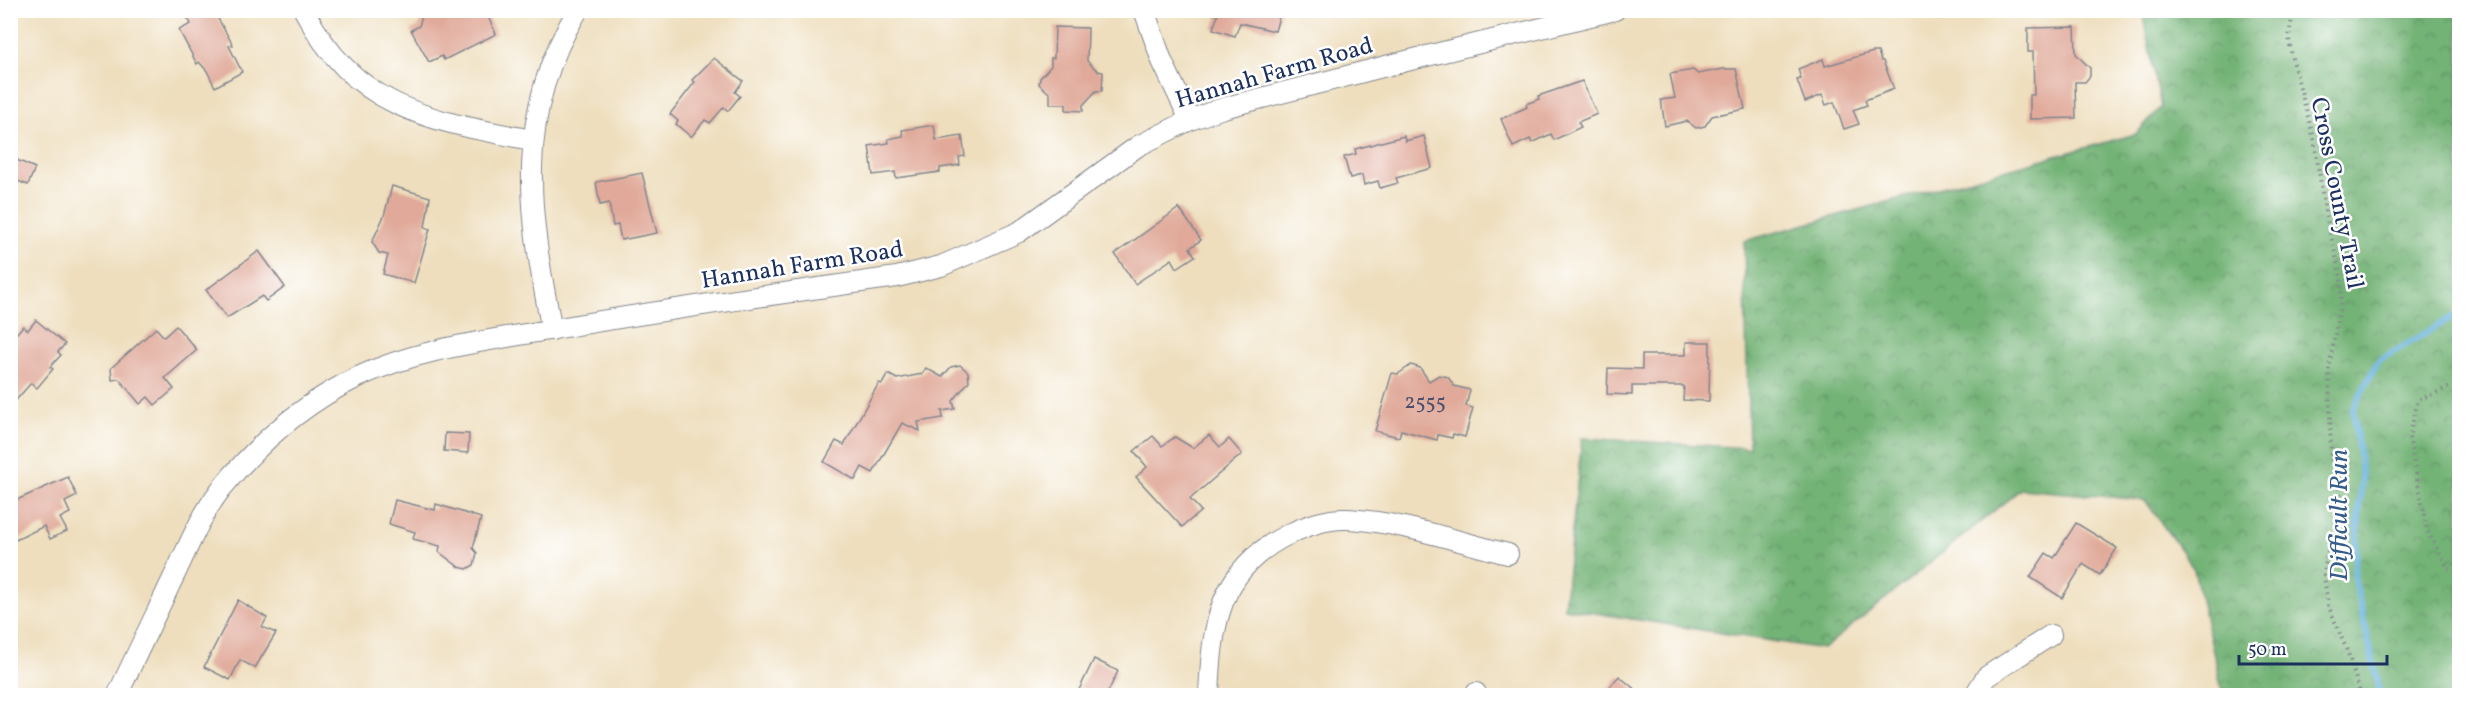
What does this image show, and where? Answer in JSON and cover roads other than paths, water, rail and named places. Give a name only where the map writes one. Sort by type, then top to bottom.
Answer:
[{"type":"street","points":[[304,10],[330,51],[352,76],[372,93],[396,106],[424,116],[532,140]]},
{"type":"street","points":[[552,330],[541,276],[532,210],[530,176],[532,140],[539,101],[553,63],[578,10]]},
{"type":"street","points":[[1144,10],[1162,61],[1190,120]]},
{"type":"street","name":"Hannah Farm Road","points":[[117,696],[200,521],[234,474],[284,424],[316,401],[358,378],[396,362],[440,349],[897,277],[941,266],[1019,232],[1138,146],[1190,120],[1223,108],[1615,10]]},
{"type":"street","points":[[1209,696],[1211,646],[1218,612],[1234,578],[1270,543],[1304,526],[1346,519],[1385,524],[1508,554]]},
{"type":"street","points":[[1974,696],[1986,677],[2051,634]]},
{"type":"waterway","name":"Difficult Run","points":[[2381,696],[2354,578],[2362,477],[2353,409],[2378,361],[2460,313]]}]
